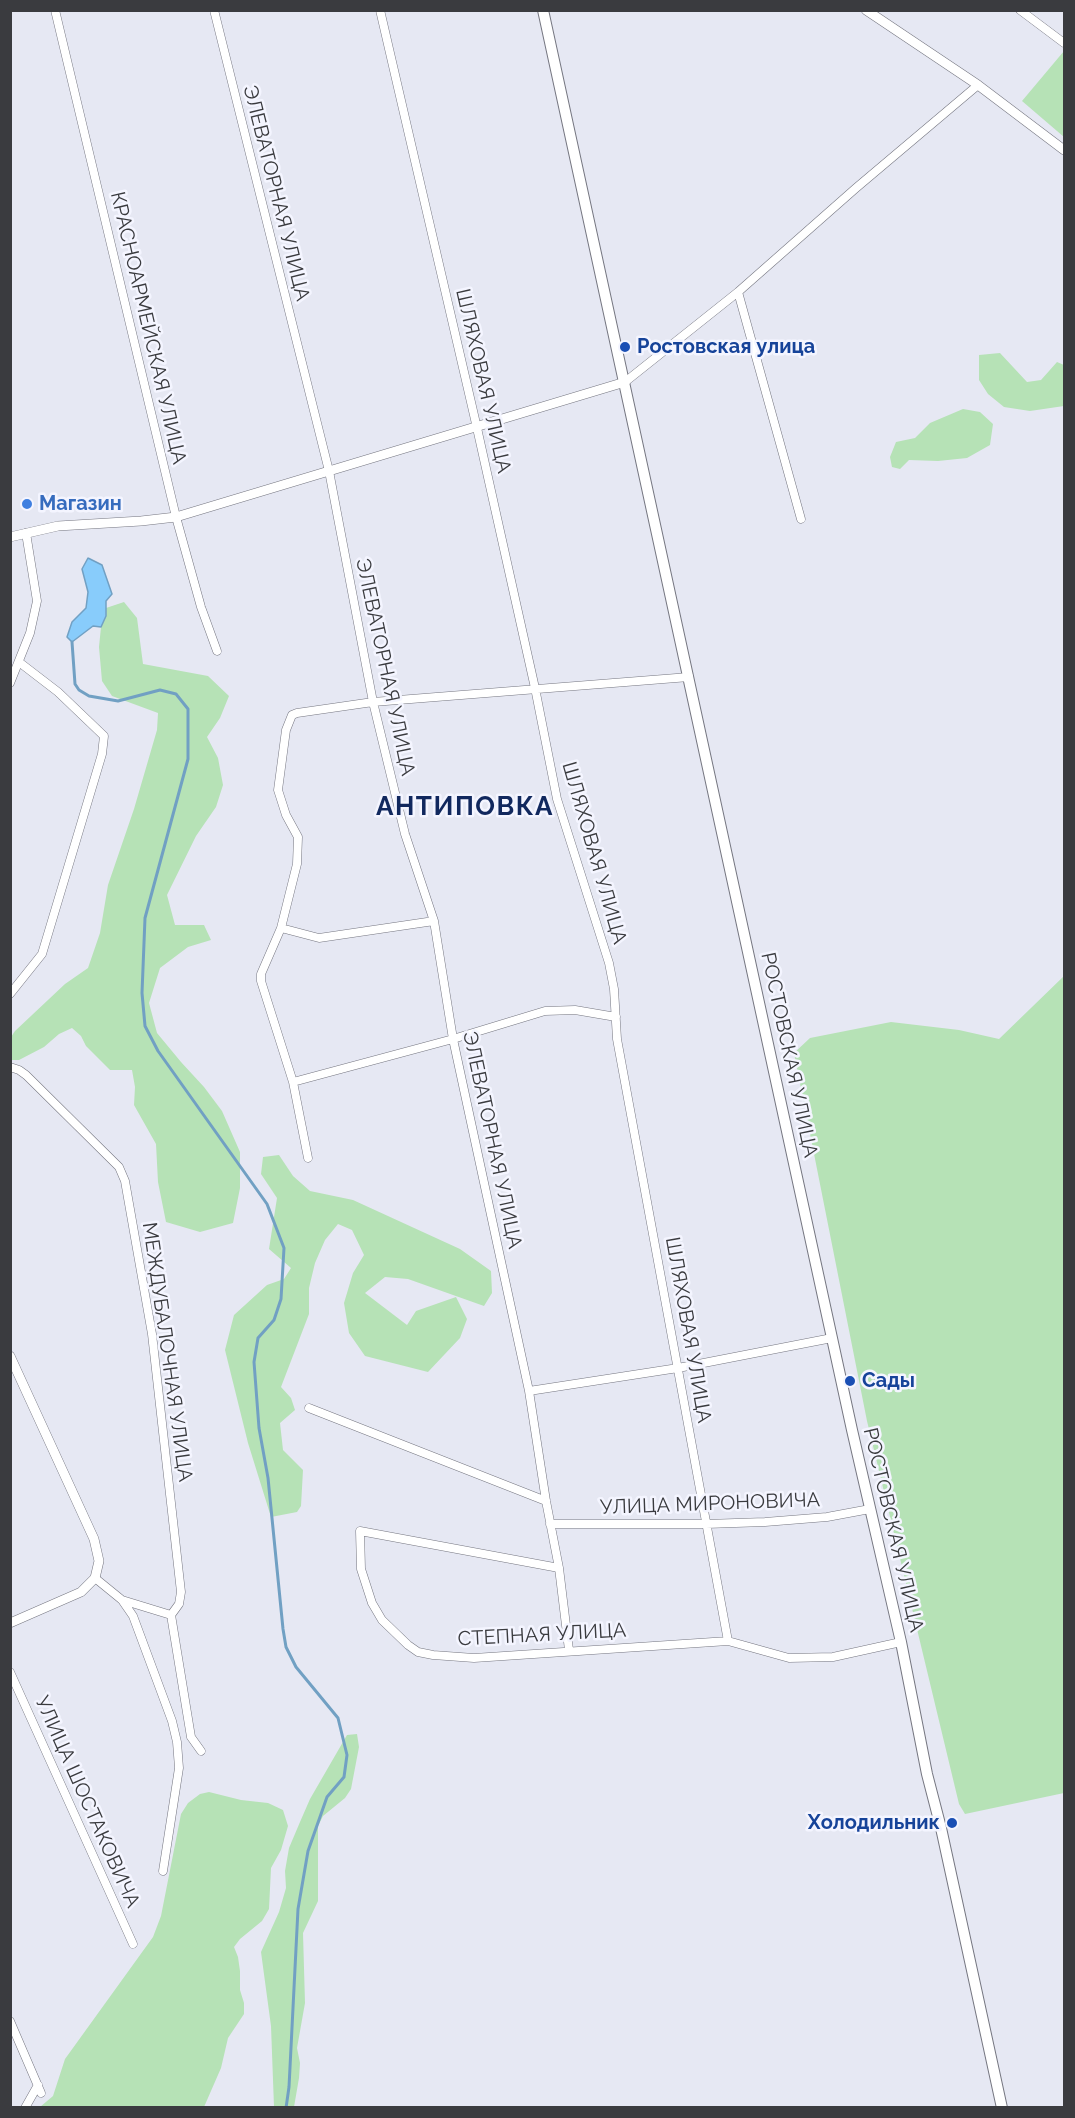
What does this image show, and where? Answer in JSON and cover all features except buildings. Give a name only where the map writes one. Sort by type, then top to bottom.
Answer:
[{"type":"main road","name":"РОСТОВСКАЯ УЛИЦА","points":[[543,10],[832,1338],[901,1642],[927,1774],[941,1828],[1002,2108]]},
{"type":"street","name":"КРАСНОАРМЕЙСКАЯ УЛИЦА","points":[[55,10],[176,517],[201,607],[217,651]]},
{"type":"street","name":"ЭЛЕВАТОРНАЯ УЛИЦА","points":[[214,10],[329,471],[374,702],[405,834],[434,921],[453,1039],[529,1391],[559,1568],[570,1650]]},
{"type":"street","name":"ШЛЯХОВАЯ УЛИЦА","points":[[380,10],[477,428],[535,688],[557,799],[609,963],[615,989],[617,1039],[728,1641]]},
{"type":"street","points":[[866,10],[978,85],[1065,150]]},
{"type":"street","points":[[1020,10],[1065,43]]},
{"type":"street","points":[[10,537],[58,526],[176,517],[625,382],[738,292],[978,85]]},
{"type":"street","points":[[738,292],[801,519]]},
{"type":"street","points":[[10,683],[30,633],[37,601],[26,533]]},
{"type":"street","points":[[10,994],[42,954],[102,754],[104,736],[58,692],[19,662]]},
{"type":"street","points":[[308,1158],[293,1082],[261,981],[263,966],[281,928],[297,864],[298,837],[286,815],[278,790],[288,722],[292,715],[374,702],[689,677]]},
{"type":"street","points":[[281,928],[319,938],[434,921]]},
{"type":"street","points":[[293,1082],[453,1039],[545,1011],[575,1010],[616,1017]]},
{"type":"street","name":"МЕЖДУБАЛОЧНАЯ УЛИЦА","points":[[10,1067],[26,1075],[119,1167],[125,1180],[152,1334],[181,1592],[179,1604],[171,1616]]},
{"type":"street","points":[[529,1391],[678,1368],[832,1338]]},
{"type":"street","points":[[10,1356],[94,1539],[99,1561],[95,1578],[81,1592],[10,1623]]},
{"type":"street","points":[[309,1408],[546,1502]]},
{"type":"street","name":"УЛИЦА МИРОНОВИЧА","points":[[550,1524],[706,1524],[827,1517],[870,1509]]},
{"type":"street","name":"СТЕПНАЯ УЛИЦА","points":[[559,1568],[360,1531],[362,1569],[372,1603],[382,1620],[418,1652],[474,1658],[728,1641],[789,1658],[832,1657],[901,1642]]},
{"type":"street","points":[[95,1578],[122,1600],[133,1616],[172,1721],[177,1742],[179,1768],[163,1870]]},
{"type":"street","points":[[122,1600],[171,1616],[191,1737],[201,1751]]},
{"type":"street","name":"УЛИЦА ШОСТАКОВИЧА","points":[[10,1672],[133,1944]]},
{"type":"street","points":[[10,2021],[39,2089],[25,2108]]},
{"type":"green space","points":[[1064,51],[1064,137],[1022,101]]},
{"type":"green space","points":[[1000,353],[1027,382],[1041,380],[1057,362],[1064,365],[1064,406],[1030,411],[1004,407],[988,394],[979,380],[979,355]]},
{"type":"green space","points":[[963,409],[980,412],[993,424],[990,445],[967,458],[938,461],[909,460],[900,469],[892,467],[890,457],[896,442],[915,438],[930,423]]},
{"type":"green space","points":[[124,602],[137,618],[143,664],[208,676],[229,696],[220,718],[207,737],[218,758],[223,785],[216,807],[196,836],[167,895],[175,925],[204,925],[211,940],[188,947],[160,968],[149,1003],[157,1033],[222,1111],[240,1152],[240,1188],[233,1223],[200,1232],[166,1222],[158,1182],[156,1144],[134,1105],[135,1087],[132,1070],[110,1070],[72,1028],[59,1034],[44,1047],[19,1060],[11,1060],[11,1037],[15,1031],[65,984],[88,968],[100,933],[108,885],[134,809],[157,730],[158,713],[112,696],[102,681],[99,647],[106,608]]},
{"type":"green space","points":[[1064,976],[1064,1793],[965,1814],[959,1804],[867,1421],[794,1053],[810,1038],[891,1022],[959,1030],[999,1039]]},
{"type":"green space","points":[[279,1155],[293,1176],[310,1191],[353,1200],[460,1249],[491,1271],[492,1293],[484,1306],[408,1279],[385,1277],[365,1293],[407,1325],[416,1311],[456,1297],[467,1319],[460,1338],[428,1372],[365,1356],[349,1333],[344,1303],[353,1273],[364,1255],[352,1230],[338,1224],[325,1240],[315,1263],[309,1288],[309,1314],[281,1387],[291,1398],[295,1410],[280,1423],[283,1450],[303,1470],[301,1506],[297,1512],[271,1517],[248,1443],[225,1350],[234,1315],[267,1285],[284,1279],[291,1268],[269,1249],[277,1198],[261,1174],[263,1157]]},
{"type":"green space","points":[[357,1734],[359,1747],[351,1789],[345,1798],[323,1816],[318,1826],[318,1901],[303,1933],[305,2003],[297,2048],[300,2063],[294,2107],[274,2107],[271,2026],[261,1952],[279,1912],[286,1888],[285,1871],[289,1848],[310,1799],[347,1735]]},
{"type":"green space","points":[[209,1792],[241,1800],[268,1803],[283,1810],[288,1826],[281,1850],[271,1868],[269,1909],[262,1921],[234,1947],[238,1957],[244,2014],[228,2038],[221,2068],[204,2107],[40,2107],[53,2096],[65,2059],[153,1937],[161,1916],[181,1814],[188,1803],[200,1794]]},
{"type":"water","points":[[88,558],[102,565],[112,594],[106,601],[106,616],[101,627],[93,626],[72,642],[67,637],[72,622],[86,608],[88,592],[82,569]]},
{"type":"waterway","points":[[72,642],[75,684],[79,690],[89,696],[118,701],[160,690],[176,694],[188,709],[188,759],[145,918],[142,993],[145,1026],[158,1051],[267,1204],[284,1248],[281,1299],[274,1320],[258,1338],[254,1362],[259,1428],[268,1478],[283,1629],[286,1647],[296,1667],[338,1718],[347,1755],[344,1777],[327,1797],[308,1851],[298,1909],[286,2108]]},
{"type":"place","name":"Ростовская улица","points":[[625,347]]},
{"type":"place","name":"Магазин","points":[[27,504]]},
{"type":"place","name":"Сады","points":[[850,1381]]},
{"type":"place","name":"Холодильник","points":[[952,1823]]},
{"type":"district","name":"АНТИПОВКА","points":[[465,807]]}]
